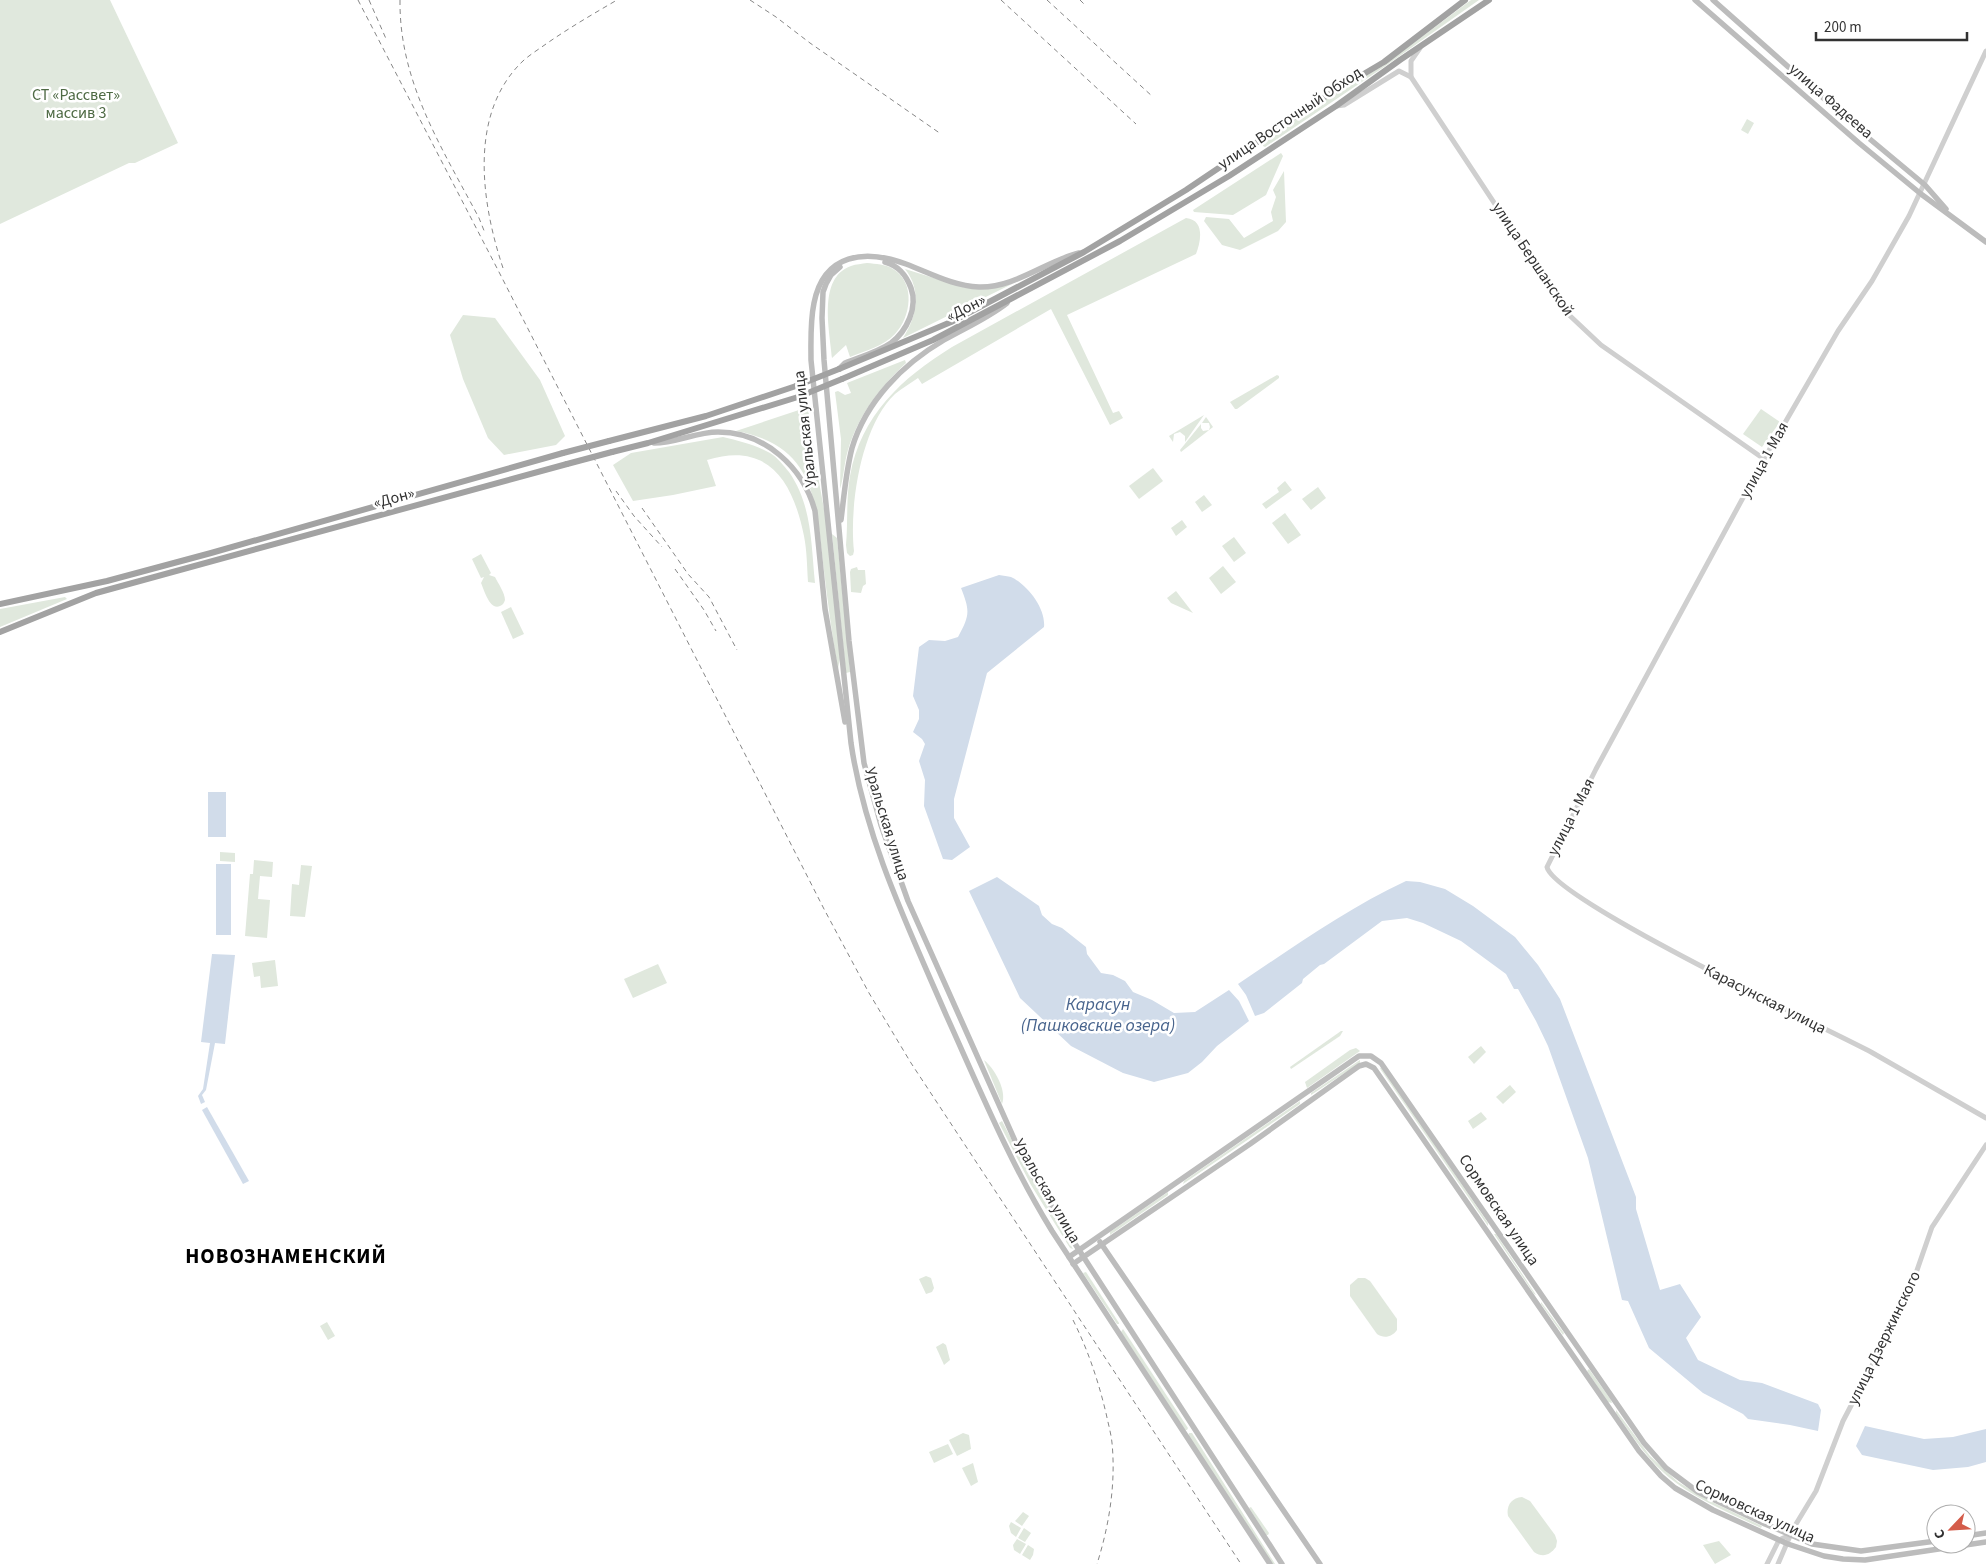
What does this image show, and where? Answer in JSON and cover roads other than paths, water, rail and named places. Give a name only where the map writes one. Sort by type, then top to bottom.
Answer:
[{"type":"highway","name":"улица Восточный Обход","points":[[1084,252],[1186,190],[1318,101],[1384,62],[1465,0]]},
{"type":"highway","name":"улица Восточный Обход","points":[[1100,252],[1229,176],[1336,106],[1490,0]]},
{"type":"highway","name":"«Дон»","points":[[0,604],[107,581],[202,556],[563,453],[706,416],[796,386],[951,322],[1084,252]]},
{"type":"highway","name":"«Дон»","points":[[0,632],[96,594],[648,443],[798,397],[933,340],[1100,252]]},
{"type":"main road","name":"улица Фадеева","points":[[1695,0],[1859,144],[1921,194],[1986,242]]},
{"type":"main road","name":"улица Фадеева","points":[[1713,0],[1865,135],[1925,185],[1954,218]]},
{"type":"main road","points":[[1859,144],[1859,137],[1865,135]]},
{"type":"main road","name":"Уральская улица","points":[[1084,252],[1071,255],[1020,278],[980,287],[948,280],[883,258],[863,256],[839,263],[830,270],[819,286],[812,316],[811,360],[851,743],[874,837],[888,880],[1019,1175],[1073,1264],[1270,1564]]},
{"type":"main road","name":"Уральская улица","points":[[839,369],[845,363],[891,343],[908,323],[912,309],[913,293],[907,277],[902,271],[889,263],[870,258],[858,259],[837,269],[831,275],[823,292],[822,303],[824,360],[848,632],[862,746],[880,825],[908,901],[1002,1114],[1032,1174],[1282,1564]]},
{"type":"main road","points":[[840,532],[852,451],[862,425],[881,394],[901,371],[923,354],[998,310],[1010,300]]},
{"type":"main road","points":[[648,443],[658,443],[717,432],[734,433],[761,443],[780,454],[801,478],[810,495],[815,511],[825,609],[842,708],[851,743]]},
{"type":"main road","points":[[830,531],[835,526],[840,532]]},
{"type":"main road","name":"Уральская улица","points":[[1069,1257],[1359,1056],[1367,1055],[1376,1058]]},
{"type":"main road","name":"Сормовская улица","points":[[1376,1058],[1616,1404],[1644,1443],[1666,1468],[1704,1495],[1812,1544],[1826,1548],[1861,1551],[1926,1542]]},
{"type":"main road","name":"Уральская улица","points":[[1073,1264],[1102,1246],[1359,1066],[1370,1065]]},
{"type":"main road","name":"Сормовская улица","points":[[1370,1065],[1380,1075],[1639,1451],[1661,1476],[1676,1488],[1713,1510],[1788,1544],[1824,1556],[1865,1560],[1986,1542]]},
{"type":"main road","points":[[1487,1232],[1494,1227]]},
{"type":"main road","points":[[1102,1235],[1100,1240],[1102,1246]]},
{"type":"main road","name":"Уральская улица","points":[[1102,1246],[1320,1564]]},
{"type":"main road","points":[[1609,1409],[1616,1404]]},
{"type":"street","points":[[1336,106],[1344,105],[1398,71],[1411,78],[1411,61],[1420,47]]},
{"type":"street","name":"улица 1 Мая","points":[[1548,873],[1549,861],[1596,769],[1764,459],[1840,327],[1872,281],[1921,194],[1986,51]]},
{"type":"street","name":"улица Бершанской","points":[[1411,78],[1552,292],[1571,317],[1601,345],[1764,459]]},
{"type":"street","name":"Карасунская улица","points":[[1548,873],[1558,883],[1626,925],[1716,974],[1871,1052],[1986,1118]]},
{"type":"street","name":"улица Дзержинского","points":[[1778,1564],[1788,1544],[1790,1535],[1816,1491],[1843,1421],[1877,1359],[1915,1276],[1932,1227],[1986,1145]]},
{"type":"street","points":[[1767,1564],[1779,1540],[1790,1535]]},
{"type":"water","points":[[999,575],[1011,577],[1024,586],[1035,598],[1042,613],[1044,627],[987,673],[954,799],[954,818],[970,847],[952,860],[943,859],[924,806],[925,780],[919,761],[925,744],[913,732],[919,719],[919,710],[913,696],[919,647],[929,640],[945,641],[958,637],[967,618],[966,602],[961,588]]},
{"type":"water","points":[[208,792],[226,792],[226,837],[208,837]]},
{"type":"water","points":[[216,864],[231,864],[231,935],[216,935]]},
{"type":"water","name":"Карасун (Пашковские озера)","points":[[997,877],[1039,906],[1042,915],[1052,924],[1062,928],[1086,947],[1087,954],[1101,973],[1113,975],[1125,981],[1133,992],[1152,1000],[1174,1013],[1195,1012],[1229,990],[1239,1001],[1249,1021],[1217,1046],[1188,1073],[1154,1082],[1123,1073],[1071,1046],[1020,998],[969,891]]},
{"type":"water","points":[[1406,881],[1420,882],[1445,889],[1473,906],[1515,937],[1538,965],[1560,999],[1636,1197],[1636,1209],[1660,1290],[1680,1284],[1701,1317],[1686,1338],[1698,1360],[1740,1380],[1762,1383],[1818,1404],[1821,1410],[1818,1431],[1748,1419],[1743,1414],[1703,1393],[1649,1348],[1628,1301],[1622,1300],[1588,1158],[1548,1046],[1518,989],[1514,989],[1506,974],[1461,941],[1423,923],[1407,918],[1382,921],[1320,965],[1303,979],[1302,983],[1264,1013],[1255,1016],[1246,995],[1238,984],[1341,916]]},
{"type":"water","points":[[212,954],[235,955],[225,1044],[215,1043],[206,1090],[202,1095],[205,1102],[201,1104],[198,1096],[203,1089],[210,1043],[201,1042]]},
{"type":"water","points":[[207,1107],[249,1181],[243,1184],[202,1110]]},
{"type":"water","points":[[1865,1426],[1924,1439],[1953,1437],[1986,1429],[1986,1462],[1968,1467],[1933,1470],[1862,1455],[1856,1446]]},
{"type":"railway","points":[[358,0],[824,909],[869,993],[911,1063],[1241,1564]]},
{"type":"railway","points":[[369,0],[387,41]]},
{"type":"railway","points":[[400,0],[402,30],[407,59],[415,87],[437,140],[479,218],[485,233]]},
{"type":"railway","points":[[503,268],[495,242],[485,187],[484,159],[487,131],[494,105],[506,81],[524,60],[563,32],[617,0]]},
{"type":"railway","points":[[750,0],[941,134]]},
{"type":"railway","points":[[1001,0],[1136,124]]},
{"type":"railway","points":[[1047,0],[1153,97]]},
{"type":"railway","points":[[1080,0],[1084,4]]},
{"type":"railway","points":[[616,491],[634,516],[662,547]]},
{"type":"railway","points":[[642,508],[688,574],[709,597],[737,650]]},
{"type":"railway","points":[[675,569],[704,610],[716,631]]},
{"type":"railway","points":[[1073,1320],[1096,1377],[1112,1443],[1112,1489],[1105,1535],[1097,1564]]},
{"type":"district","name":"НОВОЗНАМЕНСКИЙ","points":[[286,1256]]},
{"type":"park label","name":"СТ «Рассвет» массив 3","points":[[76,104]]}]
